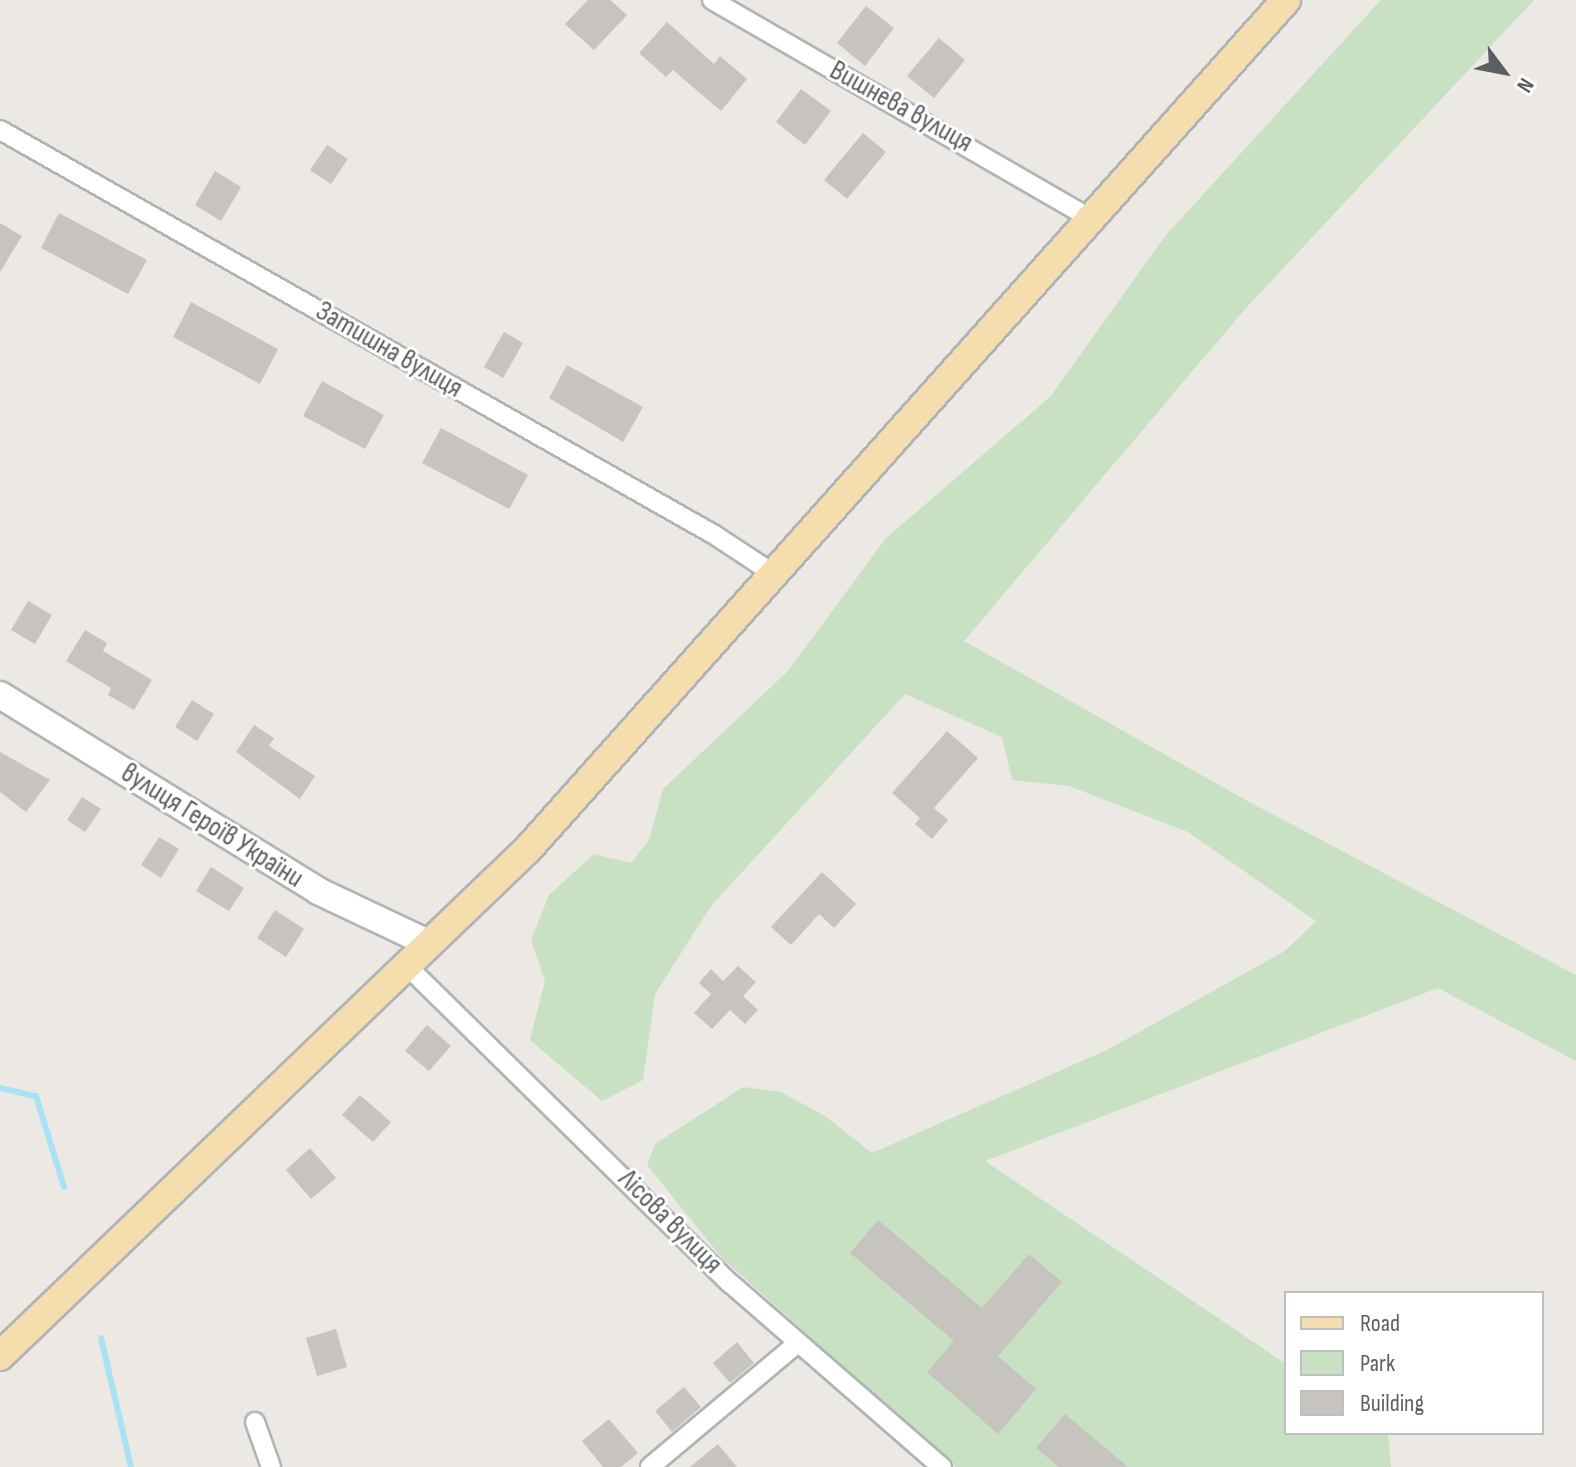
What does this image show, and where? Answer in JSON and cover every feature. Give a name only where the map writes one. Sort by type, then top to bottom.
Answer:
[{"type":"main road","points":[[0,1356],[528,849],[1286,0]]},
{"type":"street","name":"Вишнева вулиця","points":[[712,0],[1089,218]]},
{"type":"street","name":"Затишна вулиця","points":[[0,130],[713,534],[774,574]]},
{"type":"street","name":"вулиця Героїв України","points":[[0,695],[318,891],[430,944]]},
{"type":"street","name":"Лісова вулиця","points":[[407,966],[798,1343],[942,1467]]},
{"type":"street","points":[[650,1467],[798,1343]]},
{"type":"street","points":[[255,1422],[271,1467]]},
{"type":"green space","points":[[1381,0],[1534,0],[1245,309],[964,641],[1242,798],[1576,975],[1576,1061],[1438,988],[985,1161],[1284,1363],[1284,1435],[1388,1435],[1391,1467],[956,1467],[722,1258],[647,1165],[655,1144],[743,1087],[781,1092],[825,1116],[872,1153],[1107,1050],[1285,951],[1316,921],[1188,832],[1069,786],[1012,780],[1002,737],[905,694],[711,906],[655,994],[643,1080],[602,1101],[530,1040],[545,981],[531,940],[549,895],[594,854],[631,863],[649,840],[663,789],[788,671],[886,538],[1050,397],[1166,235]]},
{"type":"building","points":[[588,0],[610,0],[627,15],[594,50],[565,24]]},
{"type":"building","points":[[866,6],[894,28],[865,66],[837,43]]},
{"type":"building","points":[[667,22],[714,64],[720,56],[747,79],[721,111],[673,70],[666,77],[639,53]]},
{"type":"building","points":[[939,38],[965,60],[934,98],[907,76]]},
{"type":"building","points":[[801,89],[831,111],[805,145],[776,122]]},
{"type":"building","points":[[863,133],[886,152],[847,199],[824,180]]},
{"type":"building","points":[[327,145],[348,159],[331,184],[310,170]]},
{"type":"building","points":[[215,171],[241,187],[221,221],[195,205]]},
{"type":"building","points":[[59,213],[147,260],[128,294],[41,248]]},
{"type":"building","points":[[0,223],[22,236],[0,272]]},
{"type":"building","points":[[191,302],[278,349],[260,384],[173,337]]},
{"type":"building","points":[[504,332],[523,343],[503,378],[484,367]]},
{"type":"building","points":[[567,365],[643,407],[623,442],[549,398]]},
{"type":"building","points":[[322,381],[384,415],[365,449],[303,416]]},
{"type":"building","points":[[441,428],[528,475],[509,509],[422,463]]},
{"type":"building","points":[[28,601],[52,615],[35,644],[11,630]]},
{"type":"building","points":[[85,630],[107,643],[103,651],[152,680],[134,710],[108,695],[111,688],[66,661]]},
{"type":"building","points":[[192,700],[214,714],[197,741],[175,727]]},
{"type":"building","points":[[254,725],[274,738],[269,746],[315,776],[300,799],[236,752]]},
{"type":"building","points":[[947,731],[978,758],[934,808],[948,820],[932,839],[915,824],[920,818],[892,793]]},
{"type":"building","points":[[0,752],[50,780],[26,812],[0,792]]},
{"type":"building","points":[[82,797],[101,809],[85,832],[67,820]]},
{"type":"building","points":[[159,837],[179,849],[161,878],[141,865]]},
{"type":"building","points":[[211,867],[244,888],[229,911],[196,891]]},
{"type":"building","points":[[822,872],[856,904],[834,928],[819,914],[791,945],[771,927]]},
{"type":"building","points":[[275,910],[304,929],[286,957],[257,938]]},
{"type":"building","points":[[738,966],[756,982],[743,996],[758,1010],[745,1024],[730,1010],[712,1029],[694,1013],[711,994],[699,983],[711,969],[723,981]]},
{"type":"building","points":[[427,1025],[451,1046],[429,1071],[405,1051]]},
{"type":"building","points":[[360,1095],[391,1122],[373,1142],[342,1115]]},
{"type":"building","points":[[310,1148],[336,1178],[311,1199],[286,1170]]},
{"type":"building","points":[[878,1220],[982,1308],[1029,1254],[1062,1282],[998,1356],[1036,1389],[998,1434],[927,1372],[954,1341],[850,1253]]},
{"type":"building","points":[[336,1329],[347,1367],[317,1376],[306,1338]]},
{"type":"building","points":[[737,1342],[754,1363],[730,1383],[713,1363]]},
{"type":"building","points":[[684,1387],[701,1407],[672,1432],[655,1411]]},
{"type":"building","points":[[1065,1414],[1128,1467],[1059,1467],[1036,1448]]},
{"type":"building","points":[[609,1419],[638,1453],[621,1467],[603,1467],[582,1441]]},
{"type":"building","points":[[718,1444],[737,1467],[690,1467]]},
{"type":"waterway","points":[[0,1088],[36,1096],[64,1187]]},
{"type":"waterway","points":[[101,1338],[131,1467]]}]
